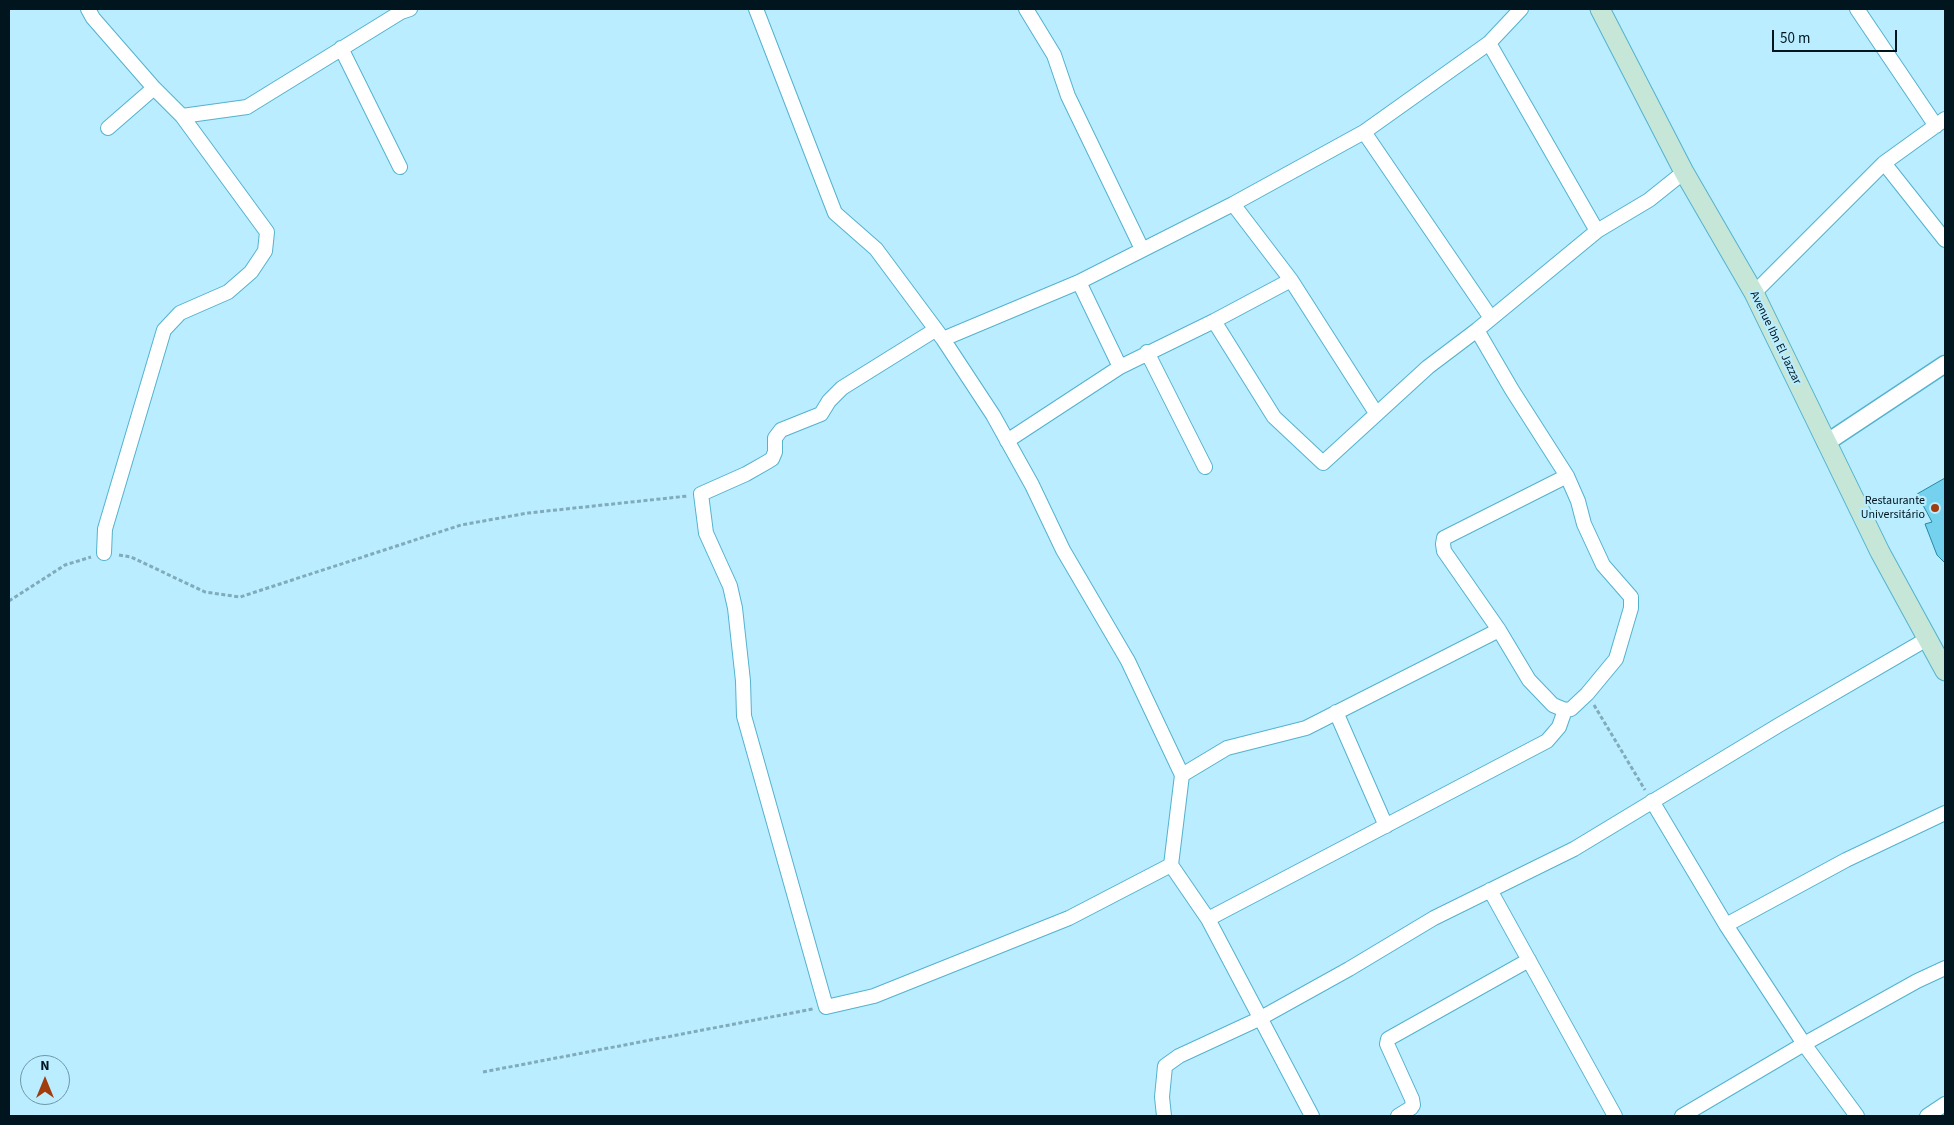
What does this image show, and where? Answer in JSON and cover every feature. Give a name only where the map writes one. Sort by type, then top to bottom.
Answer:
[{"type":"main road","name":"Avenue Ibn El Jazzar","points":[[1600,9],[1684,172],[1754,293],[1880,552],[1945,671]]},
{"type":"street","points":[[88,9],[93,18],[154,88],[182,116],[267,232],[265,251],[251,272],[228,292],[180,314],[164,330],[105,530],[104,553]]},
{"type":"street","points":[[756,9],[834,213],[876,249],[939,334],[993,415],[1032,485],[1064,550],[1128,660],[1182,776],[1171,865],[1208,919],[1259,1019],[1312,1116]]},
{"type":"street","points":[[1026,9],[1054,55],[1068,96],[1142,249]]},
{"type":"street","points":[[1171,865],[1069,918],[874,996],[826,1007],[744,716],[743,681],[735,608],[730,586],[706,532],[701,494],[746,474],[772,459],[775,452],[775,438],[781,430],[821,414],[829,401],[842,388],[939,334],[1079,282],[1233,204],[1364,132],[1489,43],[1521,9]]},
{"type":"street","points":[[1754,293],[1884,163],[1940,122],[1857,9]]},
{"type":"street","points":[[182,116],[247,107],[403,10]]},
{"type":"street","points":[[1489,43],[1598,231]]},
{"type":"street","points":[[341,48],[400,167]]},
{"type":"street","points":[[108,128],[154,88]]},
{"type":"street","points":[[1364,132],[1491,318]]},
{"type":"street","points":[[1884,163],[1945,240]]},
{"type":"street","points":[[1214,321],[1274,417],[1321,462],[1327,462],[1376,413],[1428,367],[1477,330],[1598,231],[1649,200],[1684,172]]},
{"type":"street","points":[[1233,204],[1291,280],[1376,413]]},
{"type":"street","points":[[1007,441],[1120,366],[1214,321],[1291,280]]},
{"type":"street","points":[[1079,282],[1120,366]]},
{"type":"street","points":[[1477,330],[1517,398],[1567,476],[1578,501],[1584,524],[1603,565],[1630,597],[1631,603],[1616,659],[1587,694],[1571,708],[1565,710],[1553,705],[1529,680],[1499,630],[1444,551],[1444,538],[1567,476]]},
{"type":"street","points":[[1147,352],[1205,467]]},
{"type":"street","points":[[1826,443],[1945,364]]},
{"type":"street","points":[[1182,776],[1227,748],[1306,728],[1499,630]]},
{"type":"street","points":[[1164,1116],[1162,1097],[1165,1066],[1179,1056],[1259,1019],[1349,969],[1434,918],[1574,849],[1779,725],[1927,639]]},
{"type":"street","points":[[1208,919],[1547,741],[1559,727],[1565,710]]},
{"type":"street","points":[[1336,712],[1386,826]]},
{"type":"street","points":[[1652,801],[1726,925],[1804,1044],[1857,1116]]},
{"type":"street","points":[[1726,925],[1846,860],[1945,813]]},
{"type":"street","points":[[1490,890],[1616,1116]]},
{"type":"street","points":[[1398,1116],[1413,1105],[1387,1044],[1388,1040],[1529,960]]},
{"type":"street","points":[[1682,1116],[1804,1044],[1917,981],[1945,968]]},
{"type":"street","points":[[1927,1116],[1945,1104]]},
{"type":"path","points":[[9,601],[65,565],[104,553],[131,557],[205,592],[240,598],[461,525],[528,513],[701,494]]},
{"type":"path","points":[[1587,694],[1652,801]]},
{"type":"path","points":[[483,1072],[826,1007]]},
{"type":"building","name":"Restaurante Universitário","points":[[1945,478],[1945,563],[1937,555],[1925,524],[1932,522],[1917,494]]},
{"type":"place","name":"Restaurante Universitário","points":[[1935,508]]}]
